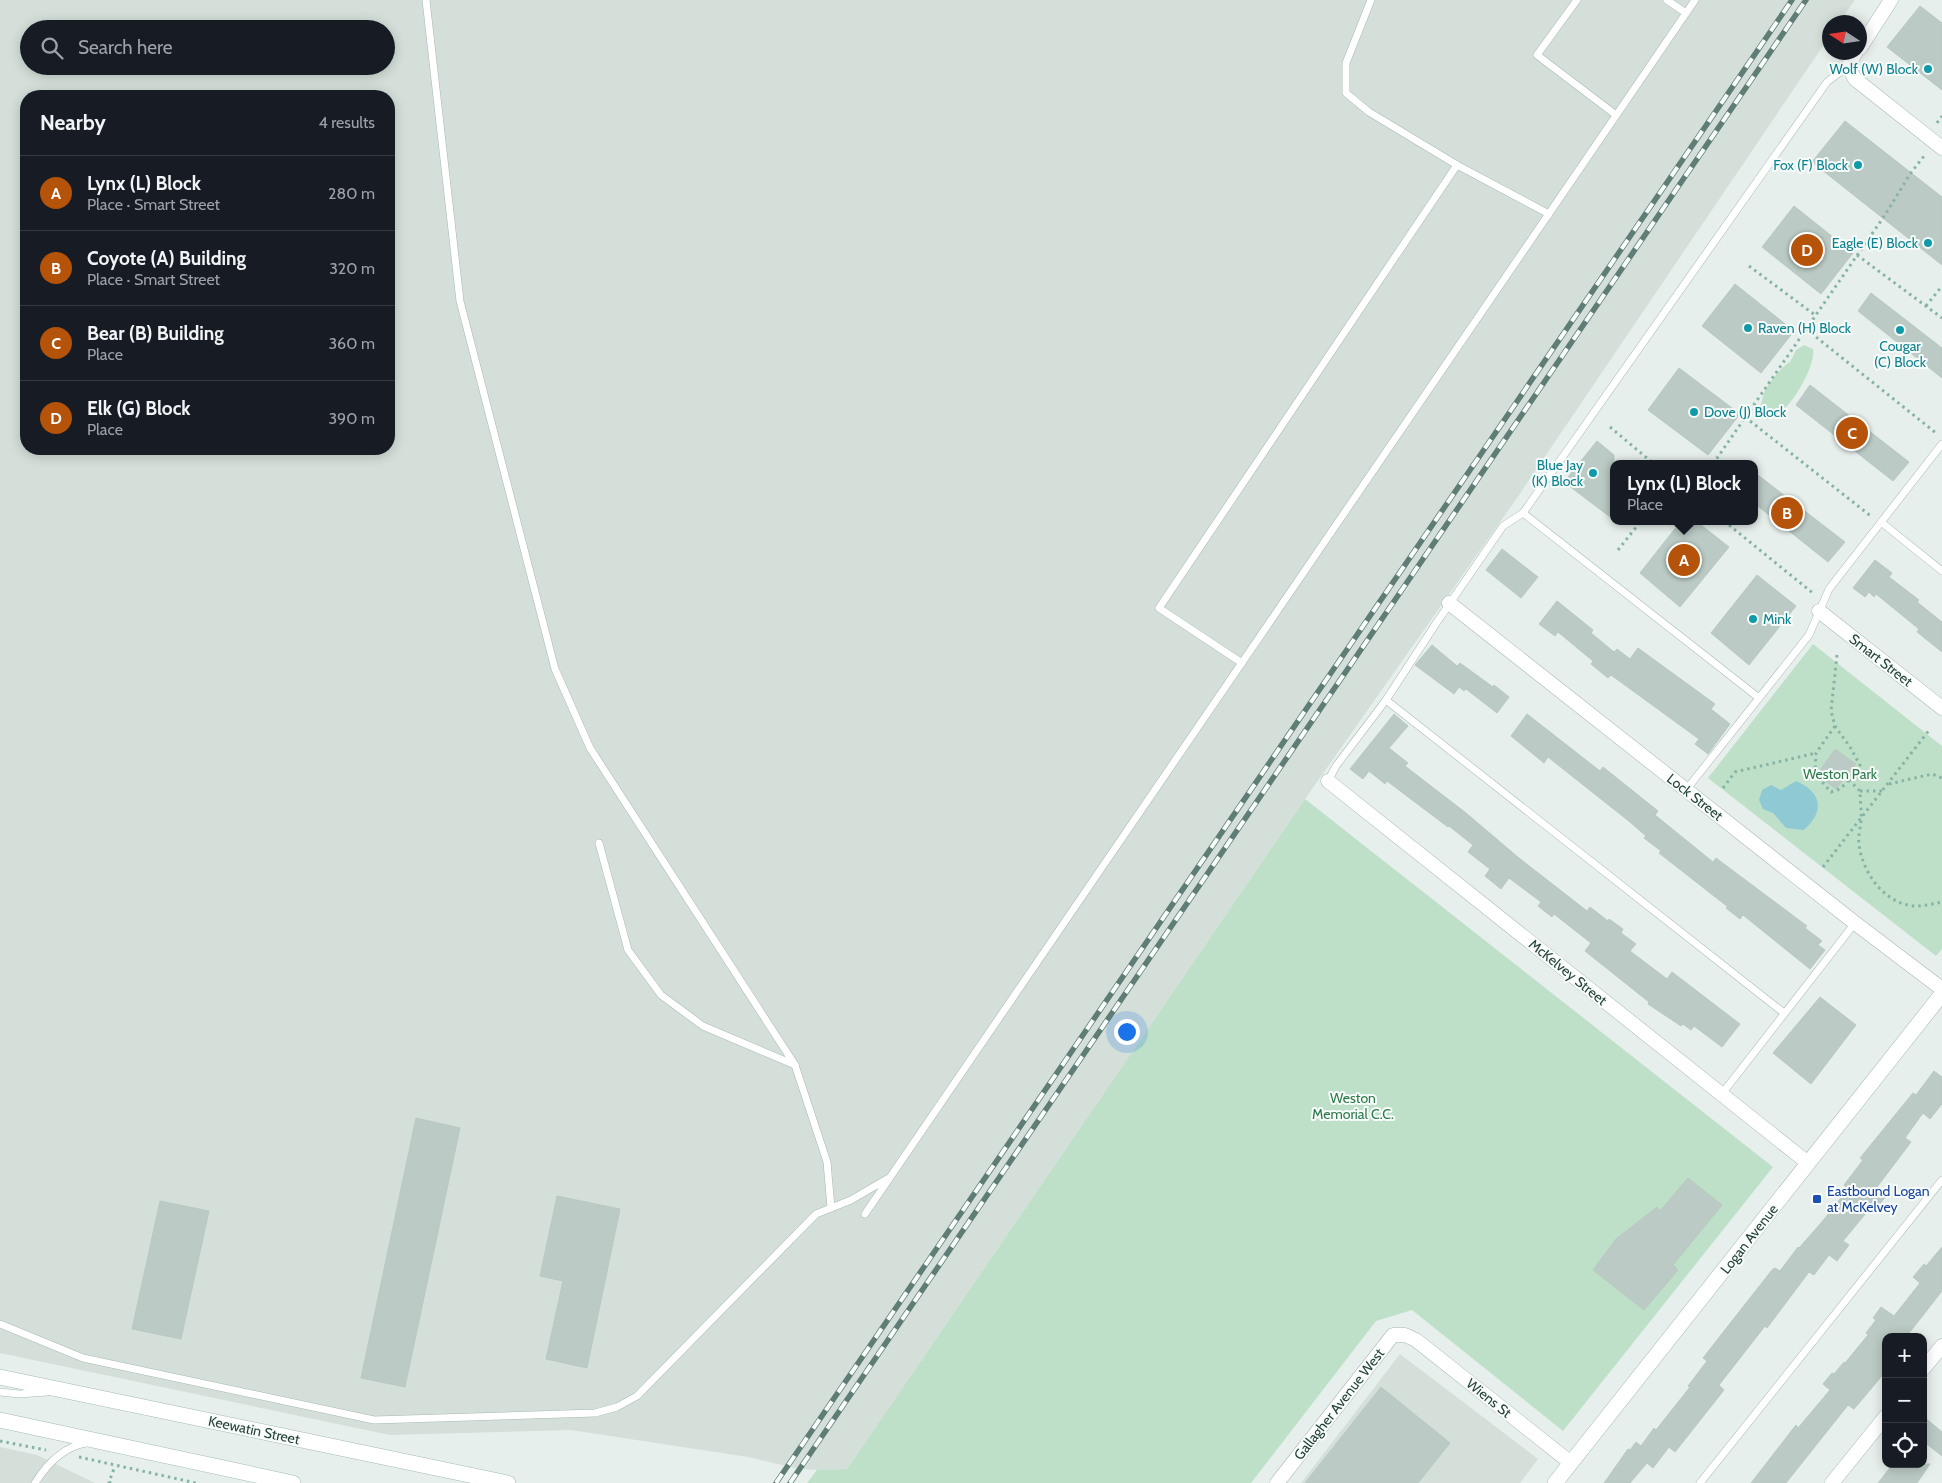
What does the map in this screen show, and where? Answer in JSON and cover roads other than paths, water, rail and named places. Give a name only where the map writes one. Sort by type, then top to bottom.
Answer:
[{"type":"main road","name":"Logan Avenue","points":[[1555,1483],[1942,994]]},
{"type":"main road","name":"Keewatin Street","points":[[0,1377],[508,1483]]},
{"type":"main road","points":[[0,1420],[293,1483]]},
{"type":"street","points":[[1867,37],[1891,0]]},
{"type":"street","points":[[1851,60],[1848,66],[1855,79],[1942,148]]},
{"type":"street","name":"Lock Street","points":[[1450,603],[1855,923],[1942,989]]},
{"type":"street","name":"Smart Street","points":[[1821,606],[1942,708]]},
{"type":"street","name":"McKelvey Street","points":[[1328,781],[1808,1163]]},
{"type":"street","name":"Wiens St","points":[[1405,1334],[1416,1340],[1571,1463]]},
{"type":"street","name":"Gallagher Avenue West","points":[[1277,1483],[1393,1335],[1405,1334]]},
{"type":"street","points":[[1927,1364],[1942,1346]]},
{"type":"street","points":[[1832,1483],[1882,1421]]},
{"type":"lane","points":[[426,0],[460,301],[556,669],[590,748],[795,1065],[827,1162],[831,1208]]},
{"type":"lane","points":[[1371,0],[1346,63],[1346,93],[1368,112],[1457,165],[1549,214]]},
{"type":"lane","points":[[1577,0],[1537,56],[1616,115]]},
{"type":"lane","points":[[1666,0],[1686,13]]},
{"type":"lane","points":[[865,1214],[1695,0]]},
{"type":"lane","points":[[1328,781],[1336,766],[1386,700],[1503,526],[1523,513],[1827,82],[1848,66]]},
{"type":"lane","points":[[1242,663],[1159,608],[1457,165]]},
{"type":"lane","points":[[1686,790],[1808,635],[1829,589],[1942,444]]},
{"type":"lane","points":[[1523,513],[1760,698]]},
{"type":"lane","points":[[1881,523],[1942,571]]},
{"type":"lane","points":[[1386,700],[1784,1013]]},
{"type":"lane","points":[[599,843],[628,950],[661,995],[703,1026],[795,1065]]},
{"type":"lane","points":[[1721,1095],[1855,923]]},
{"type":"lane","points":[[0,1324],[83,1358],[374,1420],[595,1413],[617,1407],[637,1396],[816,1214],[851,1200],[890,1178]]},
{"type":"lane","points":[[1700,1483],[1942,1180]]},
{"type":"lane","points":[[0,1392],[18,1394],[64,1390]]},
{"type":"lane","points":[[35,1483],[43,1470],[61,1453],[75,1444],[97,1441]]},
{"type":"water","points":[[1796,781],[1805,785],[1818,802],[1815,816],[1804,830],[1786,828],[1773,813],[1763,809],[1759,800],[1762,790],[1771,785],[1781,790]]},
{"type":"railway","points":[[776,1483],[1792,0]]},
{"type":"railway","points":[[790,1483],[1806,0]]},
{"type":"place","name":"Wolf (W) Block","points":[[1928,69]]},
{"type":"place","name":"Fox (F) Block","points":[[1858,165]]},
{"type":"place","name":"Eagle (E) Block","points":[[1928,243]]},
{"type":"place","name":"Elk (G) Block","points":[[1807,250]]},
{"type":"place","name":"Raven (H) Block","points":[[1748,328]]},
{"type":"place","name":"Cougar (C) Block","points":[[1900,330]]},
{"type":"place","name":"Dove (J) Block","points":[[1694,412]]},
{"type":"place","name":"Bear (B) Building","points":[[1852,433]]},
{"type":"place","name":"Blue Jay (K) Block","points":[[1593,473]]},
{"type":"place","name":"Coyote (A) Building","points":[[1787,513]]},
{"type":"place","name":"Lynx (L) Block","points":[[1684,560]]},
{"type":"place","name":"Mink","points":[[1753,619]]},
{"type":"place","name":"Eastbound Logan at McKelvey","points":[[1817,1199]]},
{"type":"park label","name":"Weston Park","points":[[1840,774]]},
{"type":"park label","name":"Weston Memorial C.C.","points":[[1353,1106]]}]
